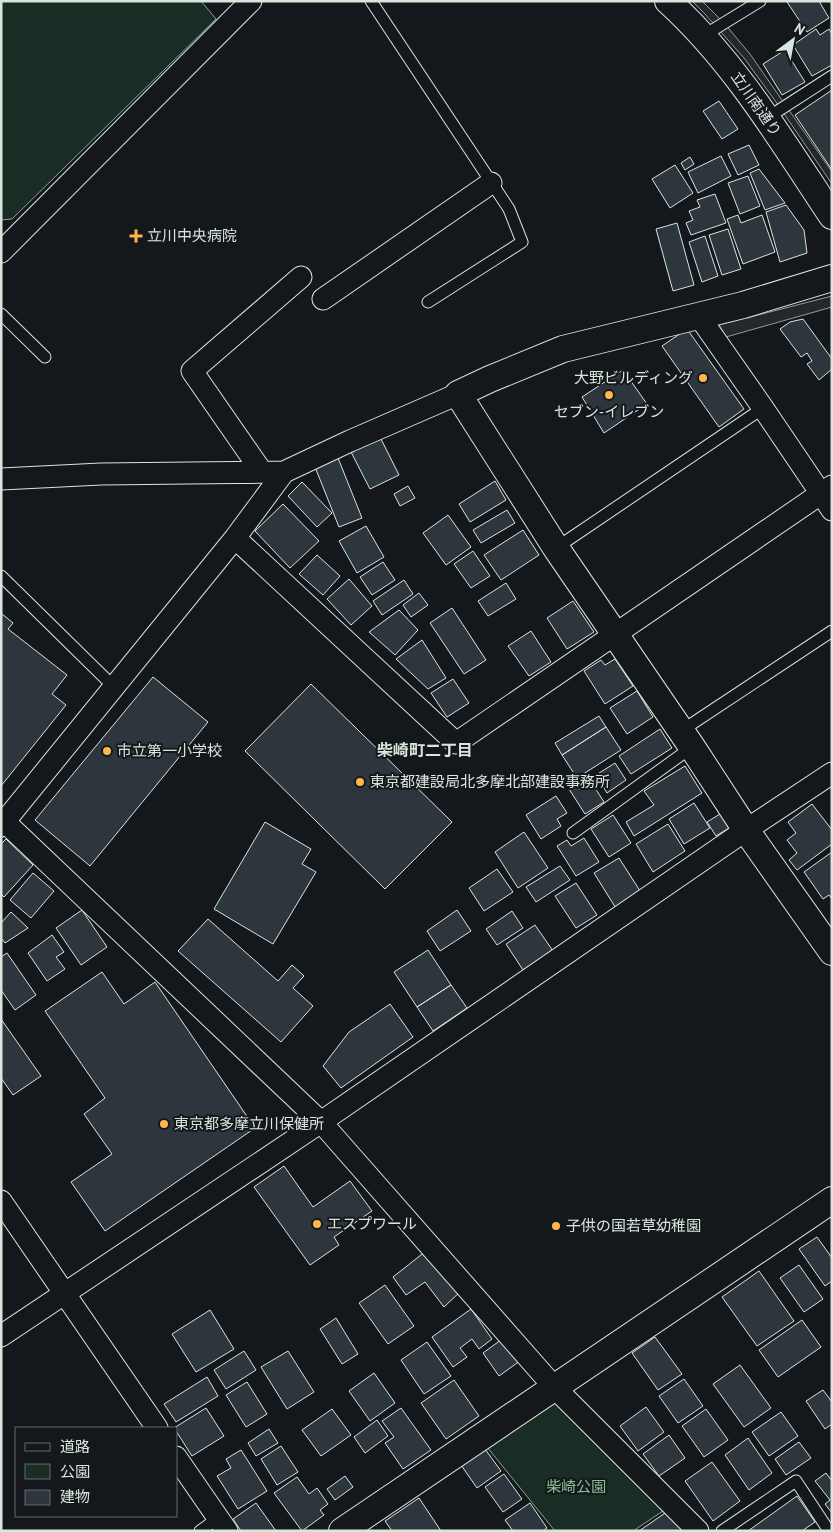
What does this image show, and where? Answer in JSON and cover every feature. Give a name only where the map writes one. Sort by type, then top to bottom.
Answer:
[{"type":"street","points":[[1,252],[252,1]]},
{"type":"street","name":"立川南通り","points":[[668,1],[703,36],[738,76],[832,216]]},
{"type":"street","points":[[323,299],[491,183]]},
{"type":"street","points":[[262,472],[192,371],[300,278]]},
{"type":"street","points":[[1,479],[101,474],[284,472],[490,379],[562,350],[743,305],[832,278]]},
{"type":"street","points":[[235,538],[456,744],[615,634],[828,496],[698,315]]},
{"type":"street","points":[[458,394],[556,548],[746,830],[832,952]]},
{"type":"street","points":[[284,472],[235,538],[3,824],[321,1122],[554,1387],[698,1531]]},
{"type":"street","points":[[1,1336],[321,1122],[832,773]]},
{"type":"street","points":[[342,1531],[832,1200]]},
{"type":"street","points":[[1,1201],[155,1427]]},
{"type":"street","points":[[178,1460],[223,1525]]},
{"type":"lane","points":[[371,1],[509,209],[522,242],[428,302]]},
{"type":"lane","points":[[703,36],[760,1]]},
{"type":"lane","points":[[767,118],[832,76]]},
{"type":"lane","points":[[1,314],[44,357]]},
{"type":"lane","points":[[556,548],[763,408]]},
{"type":"lane","points":[[1,576],[114,687]]},
{"type":"lane","points":[[573,833],[686,739],[832,631]]},
{"type":"lane","points":[[722,1531],[796,1481],[829,1531]]},
{"type":"lane","points":[[200,1531],[223,1525]]},
{"type":"green space","points":[[1,1],[201,1],[216,19],[12,219],[1,220]]},
{"type":"green space","name":"柴崎公園","points":[[553,1400],[663,1511],[633,1531],[555,1531],[487,1447]]},
{"type":"shaded area","points":[[692,1],[702,1],[724,23],[750,54],[832,172],[832,184],[744,58]]},
{"type":"shaded area","points":[[832,296],[832,307],[726,337],[719,325]]},
{"type":"building","points":[[819,1],[829,18],[807,32],[787,2]]},
{"type":"building","points":[[816,29],[820,35],[829,29],[832,34],[832,65],[812,76],[793,45]]},
{"type":"building","points":[[785,50],[805,82],[782,95],[763,64]]},
{"type":"building","points":[[832,90],[832,170],[795,115]]},
{"type":"building","points":[[719,101],[738,129],[722,139],[703,111]]},
{"type":"building","points":[[749,145],[759,165],[738,175],[728,154]]},
{"type":"building","points":[[721,156],[731,176],[698,193],[688,172]]},
{"type":"building","points":[[690,157],[694,164],[685,170],[681,163]]},
{"type":"building","points":[[675,165],[693,193],[670,208],[652,179]]},
{"type":"building","points":[[759,169],[785,203],[765,210],[750,173]]},
{"type":"building","points":[[748,176],[760,206],[740,214],[728,183]]},
{"type":"building","points":[[715,194],[726,223],[691,235],[686,223],[693,220],[689,211],[700,207],[697,200]]},
{"type":"building","points":[[786,205],[804,230],[807,253],[780,262],[766,212]]},
{"type":"building","points":[[738,215],[741,223],[762,215],[775,252],[743,264],[727,219]]},
{"type":"building","points":[[677,223],[694,285],[673,291],[656,229]]},
{"type":"building","points":[[728,229],[741,269],[722,275],[709,235]]},
{"type":"building","points":[[705,236],[718,276],[702,282],[689,242]]},
{"type":"building","points":[[803,319],[832,359],[832,369],[819,380],[807,364],[812,361],[807,353],[801,357],[780,329],[790,322]]},
{"type":"building","name":"大野ビルディング","points":[[687,329],[744,409],[719,427],[662,346]]},
{"type":"building","points":[[623,370],[647,404],[604,433],[582,397]]},
{"type":"building","points":[[380,437],[399,475],[370,489],[351,452]]},
{"type":"building","points":[[338,458],[362,518],[339,527],[315,467]]},
{"type":"building","points":[[495,481],[506,500],[470,522],[459,504]]},
{"type":"building","points":[[302,482],[332,513],[317,527],[288,496]]},
{"type":"building","points":[[408,486],[415,498],[400,506],[394,494]]},
{"type":"building","points":[[283,504],[319,541],[290,568],[255,531]]},
{"type":"building","points":[[507,510],[515,523],[481,543],[473,530]]},
{"type":"building","points":[[448,515],[471,547],[446,565],[423,533]]},
{"type":"building","points":[[366,526],[384,557],[357,573],[339,541]]},
{"type":"building","points":[[523,530],[539,555],[501,580],[484,555]]},
{"type":"building","points":[[473,551],[490,576],[471,588],[454,564]]},
{"type":"building","points":[[317,555],[340,576],[323,595],[299,574]]},
{"type":"building","points":[[383,562],[395,580],[372,595],[360,577]]},
{"type":"building","points":[[349,579],[372,606],[351,625],[327,599]]},
{"type":"building","points":[[404,580],[413,594],[382,615],[373,601]]},
{"type":"building","points":[[506,583],[516,599],[488,616],[478,601]]},
{"type":"building","points":[[419,593],[428,605],[411,617],[403,605]]},
{"type":"building","points":[[573,601],[594,632],[567,649],[547,618]]},
{"type":"building","points":[[452,608],[486,660],[464,674],[430,623]]},
{"type":"building","points":[[399,610],[418,630],[395,655],[369,632]]},
{"type":"building","points":[[1,613],[13,623],[8,629],[67,675],[52,694],[66,705],[1,786]]},
{"type":"building","points":[[531,631],[551,662],[529,676],[508,646]]},
{"type":"building","points":[[422,640],[446,678],[428,689],[396,659]]},
{"type":"building","points":[[615,659],[633,686],[605,704],[584,671],[601,660],[605,665]]},
{"type":"building","points":[[153,677],[208,722],[90,866],[35,820]]},
{"type":"building","points":[[453,679],[469,703],[447,717],[431,693]]},
{"type":"building","points":[[311,684],[452,822],[385,889],[245,751]]},
{"type":"building","points":[[637,691],[653,717],[627,734],[610,708]]},
{"type":"building","points":[[599,716],[606,727],[562,755],[555,743]]},
{"type":"building","points":[[606,727],[621,750],[577,778],[562,755]]},
{"type":"building","points":[[660,729],[672,748],[631,774],[619,756]]},
{"type":"building","points":[[615,763],[626,780],[607,793],[596,775]]},
{"type":"building","points":[[685,766],[702,793],[634,836],[626,822],[654,805],[644,791]]},
{"type":"building","points":[[588,777],[604,802],[585,814],[569,789]]},
{"type":"building","points":[[556,796],[567,813],[557,819],[561,826],[541,839],[526,815]]},
{"type":"building","points":[[694,803],[710,828],[684,844],[669,819]]},
{"type":"building","points":[[812,804],[832,830],[832,844],[797,870],[789,860],[797,853],[787,840],[796,833],[788,822]]},
{"type":"building","points":[[720,814],[729,828],[716,836],[707,822]]},
{"type":"building","points":[[613,815],[631,843],[609,857],[591,829]]},
{"type":"building","points":[[265,822],[311,849],[302,864],[316,872],[273,944],[214,909]]},
{"type":"building","points":[[668,824],[685,851],[653,872],[636,844]]},
{"type":"building","points":[[524,832],[548,868],[518,888],[495,852]]},
{"type":"building","points":[[584,838],[599,862],[576,876],[557,846],[567,840],[571,846]]},
{"type":"building","points":[[6,839],[33,865],[4,897],[1,894],[1,844]]},
{"type":"building","points":[[832,852],[832,899],[829,895],[823,899],[804,872]]},
{"type":"building","points":[[619,858],[642,894],[617,910],[594,873]]},
{"type":"building","points":[[560,866],[570,880],[536,902],[526,887]]},
{"type":"building","points":[[497,869],[513,892],[484,911],[469,888]]},
{"type":"building","points":[[33,873],[54,891],[31,918],[10,900]]},
{"type":"building","points":[[576,883],[597,915],[576,928],[555,896]]},
{"type":"building","points":[[82,910],[107,947],[81,965],[56,928]]},
{"type":"building","points":[[457,910],[471,931],[440,951],[427,931]]},
{"type":"building","points":[[512,911],[523,928],[497,945],[486,929]]},
{"type":"building","points":[[11,912],[28,928],[5,943],[1,938],[1,923]]},
{"type":"building","points":[[208,919],[278,981],[292,965],[304,976],[293,988],[313,1006],[281,1042],[178,951]]},
{"type":"building","points":[[535,925],[553,951],[523,970],[506,944]]},
{"type":"building","points":[[52,935],[64,952],[56,957],[65,969],[47,981],[28,953]]},
{"type":"building","points":[[428,950],[451,985],[417,1007],[394,972]]},
{"type":"building","points":[[7,953],[36,995],[15,1010],[1,990],[1,957]]},
{"type":"building","points":[[102,972],[124,1004],[155,982],[255,1128],[105,1231],[71,1182],[112,1154],[84,1114],[105,1098],[45,1011]]},
{"type":"building","points":[[451,985],[467,1008],[433,1031],[417,1007]]},
{"type":"building","points":[[390,1004],[413,1037],[341,1088],[323,1066],[349,1032]]},
{"type":"building","points":[[1,1019],[41,1076],[13,1095],[1,1078]]},
{"type":"building","name":"エスプワール","points":[[284,1166],[313,1207],[350,1181],[372,1211],[334,1237],[339,1245],[310,1265],[254,1187]]},
{"type":"building","points":[[817,1237],[832,1258],[832,1281],[825,1286],[799,1249]]},
{"type":"building","points":[[426,1251],[463,1289],[444,1307],[425,1282],[406,1295],[393,1277]]},
{"type":"building","points":[[799,1265],[823,1299],[804,1312],[780,1278]]},
{"type":"building","points":[[759,1271],[794,1321],[757,1346],[722,1297]]},
{"type":"building","points":[[385,1285],[414,1326],[388,1344],[359,1303]]},
{"type":"building","points":[[471,1309],[492,1339],[479,1349],[472,1339],[460,1348],[467,1357],[453,1367],[432,1337]]},
{"type":"building","points":[[210,1310],[234,1349],[196,1372],[172,1334]]},
{"type":"building","points":[[336,1318],[358,1354],[342,1364],[320,1329]]},
{"type":"building","points":[[802,1320],[821,1347],[778,1377],[759,1350]]},
{"type":"building","points":[[505,1337],[524,1358],[499,1376],[483,1353]]},
{"type":"building","points":[[655,1337],[682,1374],[658,1390],[632,1353]]},
{"type":"building","points":[[427,1342],[451,1376],[424,1394],[401,1360]]},
{"type":"building","points":[[244,1351],[256,1370],[226,1389],[214,1370]]},
{"type":"building","points":[[288,1351],[314,1392],[287,1409],[261,1367]]},
{"type":"building","points":[[740,1365],[771,1408],[744,1427],[713,1384]]},
{"type":"building","points":[[374,1373],[395,1403],[370,1421],[349,1391]]},
{"type":"building","points":[[207,1377],[218,1396],[176,1422],[164,1404]]},
{"type":"building","points":[[684,1379],[703,1406],[678,1423],[659,1396]]},
{"type":"building","points":[[454,1380],[479,1416],[446,1439],[421,1403]]},
{"type":"building","points":[[247,1382],[267,1414],[246,1427],[226,1395]]},
{"type":"building","points":[[823,1390],[832,1402],[832,1424],[825,1429],[806,1401]]},
{"type":"building","points":[[646,1407],[664,1432],[638,1451],[620,1426]]},
{"type":"building","points":[[206,1408],[224,1436],[192,1456],[178,1434],[178,1427],[176,1427]]},
{"type":"building","points":[[401,1408],[431,1450],[403,1469],[385,1443],[394,1437],[382,1421]]},
{"type":"building","points":[[332,1409],[351,1435],[321,1456],[302,1430]]},
{"type":"building","points":[[706,1409],[728,1440],[704,1457],[682,1426]]},
{"type":"building","points":[[781,1412],[798,1436],[769,1456],[752,1432]]},
{"type":"building","points":[[377,1420],[388,1436],[365,1453],[354,1437]]},
{"type":"building","points":[[269,1429],[278,1443],[256,1456],[248,1443]]},
{"type":"building","points":[[669,1435],[685,1458],[659,1476],[643,1454]]},
{"type":"building","points":[[748,1438],[772,1473],[749,1490],[725,1455]]},
{"type":"building","points":[[799,1442],[811,1458],[786,1475],[775,1459]]},
{"type":"building","points":[[281,1446],[298,1472],[277,1485],[261,1459]]},
{"type":"building","points":[[485,1449],[501,1471],[477,1488],[461,1465]]},
{"type":"building","points":[[241,1450],[267,1491],[238,1509],[217,1476],[231,1468],[226,1459]]},
{"type":"building","points":[[712,1462],[740,1501],[713,1521],[685,1481]]},
{"type":"building","points":[[826,1473],[832,1481],[832,1513],[825,1504],[830,1500],[815,1481]]},
{"type":"building","points":[[504,1474],[522,1499],[503,1512],[485,1487]]},
{"type":"building","points":[[345,1476],[353,1487],[335,1500],[327,1489]]},
{"type":"building","points":[[297,1477],[309,1494],[317,1488],[328,1504],[320,1510],[324,1515],[302,1531],[274,1493]]},
{"type":"building","points":[[797,1496],[815,1522],[802,1531],[748,1531]]},
{"type":"building","points":[[419,1498],[441,1531],[392,1531],[385,1521]]},
{"type":"building","points":[[256,1503],[276,1531],[241,1531],[233,1519]]},
{"type":"building","points":[[530,1503],[547,1528],[543,1531],[513,1531],[505,1520]]},
{"type":"building","points":[[668,1511],[682,1531],[639,1531]]},
{"type":"place","name":"立川中央病院","points":[[136,236]]},
{"type":"place","name":"大野ビルディング","points":[[703,378]]},
{"type":"place","name":"セブン-イレブン","points":[[609,395]]},
{"type":"place","name":"市立第一小学校","points":[[107,751]]},
{"type":"place","name":"東京都建設局北多摩北部建設事務所","points":[[360,782]]},
{"type":"place","name":"東京都多摩立川保健所","points":[[164,1124]]},
{"type":"place","name":"エスプワール","points":[[317,1224]]},
{"type":"place","name":"子供の国若草幼稚園","points":[[556,1226]]},
{"type":"district","name":"柴崎町二丁目","points":[[425,750]]}]
